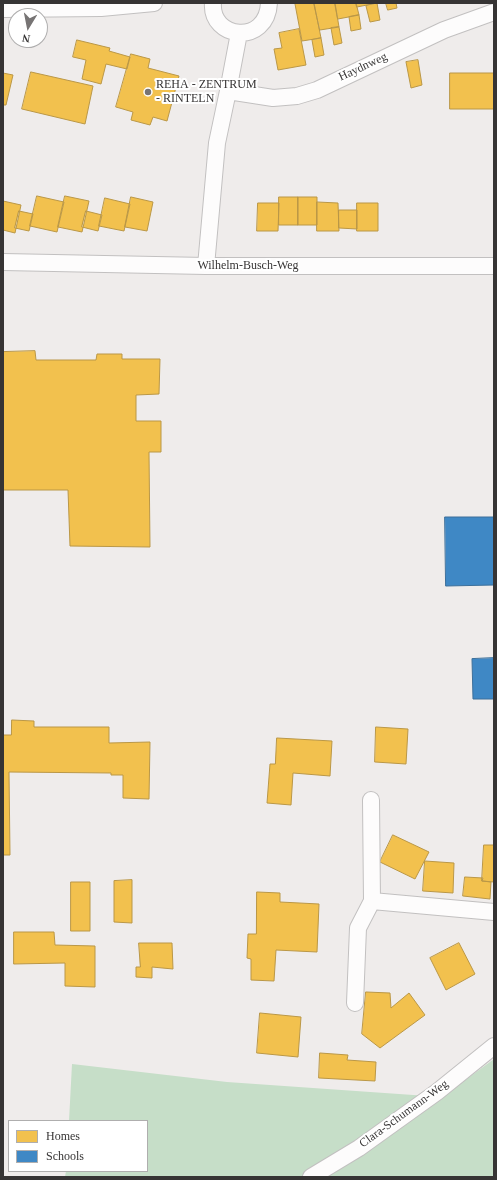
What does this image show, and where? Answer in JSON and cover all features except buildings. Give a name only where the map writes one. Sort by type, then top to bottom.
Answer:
[{"type":"street","points":[[3,9],[101,8],[154,3]]},
{"type":"street","points":[[213,3],[216,19],[224,28],[239,33],[249,32],[257,28],[266,18],[269,3]]},
{"type":"street","name":"Haydnweg","points":[[228,91],[273,98],[297,96],[316,90],[444,30],[494,12]]},
{"type":"street","points":[[206,266],[217,143],[239,33]]},
{"type":"street","name":"Wilhelm-Busch-Weg","points":[[3,262],[206,266],[494,266]]},
{"type":"street","points":[[355,1003],[358,928],[372,901],[371,800]]},
{"type":"street","points":[[372,901],[494,912]]},
{"type":"street","name":"Clara-Schumann-Weg","points":[[311,1177],[359,1148],[425,1100],[494,1046]]},
{"type":"green space","points":[[494,1059],[494,1177],[65,1177],[66,1172],[148,1172],[148,1120],[69,1120],[72,1064],[227,1082],[442,1097]]},
{"type":"place","name":"REHA - ZENTRUM - RINTELN","points":[[148,92]]}]
